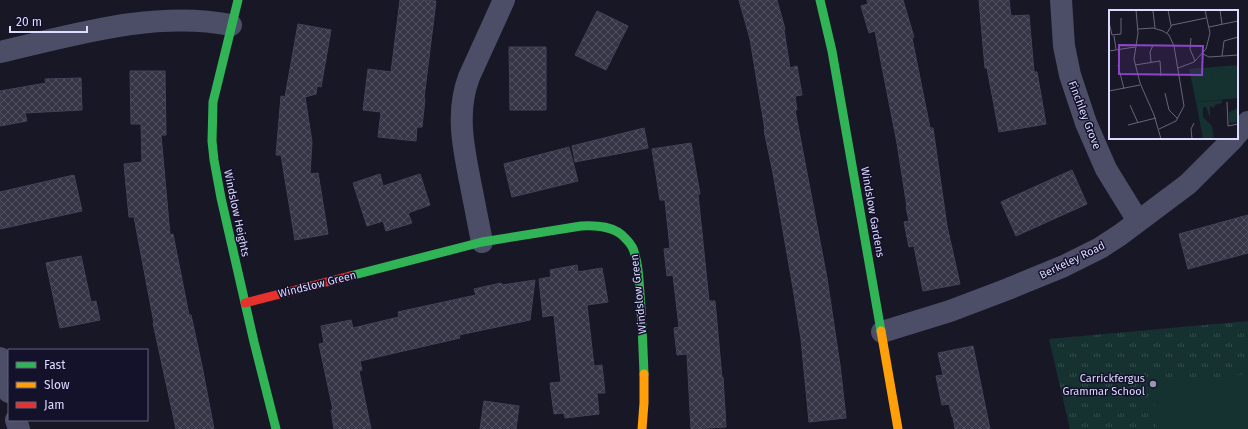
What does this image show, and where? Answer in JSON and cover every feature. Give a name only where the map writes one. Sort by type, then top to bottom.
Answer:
[{"type":"street","name":"Windslow Heights","points":[[238,0],[213,102],[211,120],[212,141],[216,173],[223,207],[276,429]]},
{"type":"street","points":[[482,242],[464,150],[461,116],[462,102],[469,77],[504,0]]},
{"type":"street","name":"Windslow Gardens","points":[[820,0],[832,51],[898,429]]},
{"type":"street","name":"Finchley Grove","points":[[1061,0],[1064,46],[1070,75],[1086,123],[1106,169],[1138,222]]},
{"type":"street","points":[[0,52],[96,30],[142,23],[189,20],[217,22],[231,25]]},
{"type":"street","points":[[1238,133],[1248,122]]},
{"type":"street","name":"Berkeley Road","points":[[882,332],[950,311],[1008,289],[1064,266],[1100,248],[1138,222],[1188,184],[1233,139]]},
{"type":"street","name":"Windslow Green","points":[[245,303],[482,242],[590,225],[609,227],[625,236],[635,254],[641,306],[643,374],[642,429]]},
{"type":"street","points":[[0,358],[8,388]]},
{"type":"green space","name":"Carrickfergus Grammar School","points":[[1248,321],[1248,429],[1070,429],[1049,339]]},
{"type":"green space","points":[[1248,374],[1248,429],[1157,429],[1152,385]]},
{"type":"building","points":[[400,0],[436,1],[424,98],[422,127],[417,127],[416,141],[378,137],[381,112],[363,110],[368,69],[391,72]]},
{"type":"building","points":[[739,0],[777,0],[785,29],[790,68],[797,66],[802,95],[795,96],[797,110],[795,110],[827,278],[846,418],[809,422],[801,339],[793,288],[764,130],[750,39]]},
{"type":"building","points":[[867,0],[903,0],[914,37],[912,38],[930,128],[933,128],[947,226],[960,284],[923,291],[914,246],[909,247],[904,222],[909,221],[907,207],[897,143],[875,31],[869,33],[861,6],[868,4]]},
{"type":"building","points":[[979,0],[1009,0],[1011,16],[1029,15],[1034,72],[1037,72],[1046,124],[999,132],[987,68],[985,68]]},
{"type":"building","points":[[597,11],[628,26],[606,70],[575,55]]},
{"type":"building","points":[[298,24],[331,30],[321,87],[317,86],[316,94],[305,97],[312,142],[310,174],[318,173],[328,234],[295,240],[281,155],[276,155],[281,96],[285,97]]},
{"type":"building","points":[[509,47],[546,47],[546,110],[510,110]]},
{"type":"building","points":[[130,71],[165,71],[166,135],[161,135],[170,235],[173,234],[189,315],[191,315],[202,366],[214,429],[176,429],[153,323],[134,217],[129,217],[124,164],[142,162],[141,124],[131,124]]},
{"type":"building","points":[[81,78],[82,110],[25,113],[27,121],[0,126],[0,91],[46,83],[45,79]]},
{"type":"building","points":[[644,128],[648,148],[575,162],[572,146]]},
{"type":"building","points":[[691,143],[700,194],[698,194],[709,301],[715,301],[722,378],[723,377],[726,427],[691,429],[687,354],[677,355],[674,328],[679,327],[673,275],[667,276],[664,249],[670,248],[665,200],[660,200],[652,149]]},
{"type":"building","points":[[569,147],[578,181],[512,197],[504,164]]},
{"type":"building","points":[[1072,170],[1087,204],[1016,236],[1001,202]]},
{"type":"building","points":[[380,174],[383,186],[420,174],[430,205],[408,213],[412,223],[386,231],[383,221],[367,226],[353,183]]},
{"type":"building","points":[[74,175],[82,211],[0,229],[0,192]]},
{"type":"building","points":[[1248,215],[1248,253],[1188,269],[1179,234]]},
{"type":"building","points":[[81,256],[91,302],[96,301],[100,320],[60,328],[46,263]]},
{"type":"building","points":[[577,265],[578,272],[602,268],[608,302],[587,305],[594,366],[602,365],[605,393],[597,393],[599,414],[565,418],[564,413],[554,414],[550,383],[561,382],[554,315],[543,317],[539,279],[551,277],[550,270]]},
{"type":"building","points":[[535,280],[530,320],[459,335],[460,338],[360,361],[362,370],[359,371],[371,429],[334,429],[331,410],[333,410],[319,344],[324,343],[321,326],[351,320],[353,328],[399,317],[398,312],[476,295],[474,289],[501,283],[502,285]]},
{"type":"building","points":[[973,346],[990,429],[955,429],[949,404],[942,405],[936,376],[943,375],[938,353]]},
{"type":"building","points":[[484,401],[519,406],[516,429],[480,429]]},
{"type":"traffic: fast","points":[[238,0],[213,102],[212,141],[221,198],[254,342],[276,429]]},
{"type":"traffic: fast","points":[[820,0],[832,51],[881,331]]},
{"type":"traffic: fast","points":[[350,276],[482,242],[581,226],[605,227],[617,231],[622,235],[629,242],[634,251],[639,279],[644,374]]},
{"type":"traffic: slow","points":[[881,331],[898,429]]},
{"type":"traffic: slow","points":[[642,429],[644,374]]},
{"type":"traffic: jam","points":[[245,303],[350,276]]},
{"type":"place","name":"Carrickfergus Grammar School","points":[[1153,384]]}]
